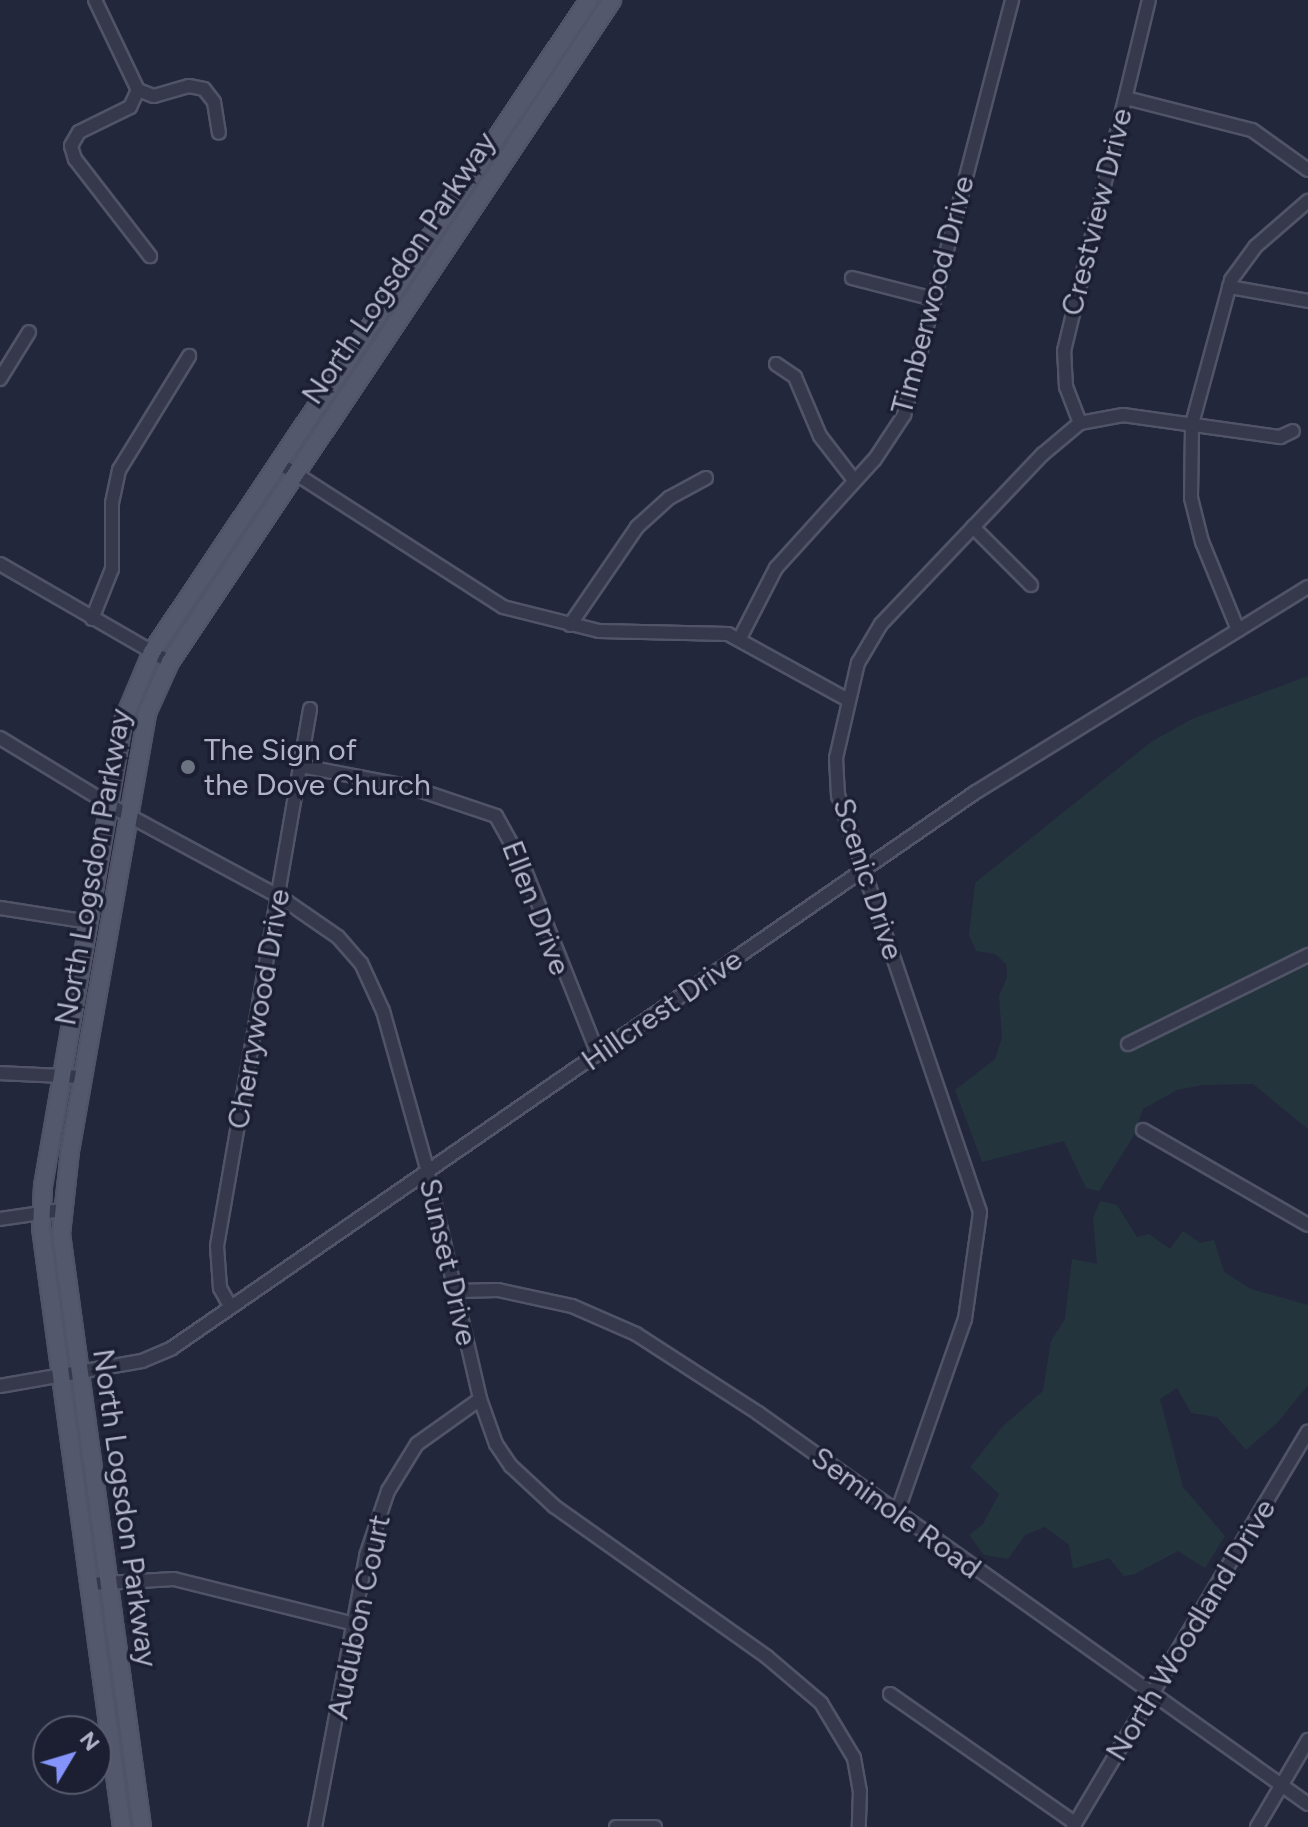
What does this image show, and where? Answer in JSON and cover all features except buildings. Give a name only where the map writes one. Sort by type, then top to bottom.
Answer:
[{"type":"main road","name":"North Logsdon Parkway","points":[[122,1827],[60,1377],[41,1212],[126,711],[152,652],[589,0]]},
{"type":"main road","name":"North Logsdon Parkway","points":[[142,1827],[78,1375],[62,1210],[147,713],[170,662],[466,219],[605,3]]},
{"type":"street","points":[[95,0],[138,90],[136,102],[79,132],[71,146],[75,159],[150,256]]},
{"type":"street","name":"Timberwood Drive","points":[[740,638],[776,568],[886,446],[904,415],[1012,0]]},
{"type":"street","name":"Crestview Drive","points":[[1080,423],[1066,387],[1064,351],[1149,0]]},
{"type":"street","points":[[138,90],[154,96],[189,86],[204,89],[214,102],[219,133]]},
{"type":"street","points":[[1126,98],[1252,130],[1308,170]]},
{"type":"street","points":[[1238,630],[1198,528],[1189,482],[1192,424],[1229,287],[1256,246],[1308,201]]},
{"type":"street","points":[[450,208],[466,219]]},
{"type":"street","points":[[852,278],[934,299]]},
{"type":"street","points":[[1229,287],[1308,301]]},
{"type":"street","points":[[0,379],[29,332]]},
{"type":"street","points":[[92,619],[112,569],[112,503],[119,470],[189,356]]},
{"type":"street","points":[[776,364],[795,377],[820,436],[854,480]]},
{"type":"street","points":[[1080,423],[1123,415],[1280,437],[1293,431]]},
{"type":"street","name":"Scenic Drive","points":[[897,1513],[957,1348],[971,1289],[980,1212],[861,872],[836,784],[848,700],[872,636],[973,527],[1080,423]]},
{"type":"street","points":[[279,463],[475,593],[503,607],[570,625],[612,632],[703,631],[740,638],[848,700]]},
{"type":"street","points":[[570,625],[637,527],[669,498],[706,478]]},
{"type":"street","points":[[973,527],[1031,585]]},
{"type":"street","points":[[0,564],[170,662]]},
{"type":"street","name":"Hillcrest Drive","points":[[0,1386],[78,1375],[158,1355],[1043,748],[1308,587]]},
{"type":"street","name":"Cherrywood Drive","points":[[230,1306],[220,1288],[217,1246],[280,897],[310,709]]},
{"type":"street","name":"Sunset Drive","points":[[0,738],[110,804],[280,897],[338,937],[370,976],[427,1169],[480,1399],[496,1444],[526,1483],[791,1675],[821,1703],[854,1758],[860,1791],[859,1827]]},
{"type":"street","name":"Ellen Drive","points":[[301,766],[407,786],[479,806],[496,816],[522,863],[598,1054]]},
{"type":"street","points":[[0,908],[89,922]]},
{"type":"street","points":[[1128,1044],[1308,955]]},
{"type":"street","points":[[0,1073],[83,1077]]},
{"type":"street","points":[[1143,1130],[1308,1225]]},
{"type":"street","points":[[0,1219],[62,1210]]},
{"type":"street","name":"Seminole Road","points":[[455,1291],[470,1287],[523,1295],[606,1317],[758,1413],[1308,1804]]},
{"type":"street","name":"Audubon Court","points":[[315,1827],[366,1556],[398,1470],[424,1437],[480,1399]]},
{"type":"street","name":"North Woodland Drive","points":[[1074,1825],[1155,1696],[1308,1432]]},
{"type":"street","points":[[89,1584],[108,1580],[174,1579],[355,1624]]},
{"type":"street","points":[[890,1694],[1074,1825]]},
{"type":"street","points":[[1257,1827],[1308,1740]]},
{"type":"street","points":[[616,1827],[655,1827]]},
{"type":"shaded area","points":[[1308,676],[1308,1129],[1253,1084],[1203,1085],[1177,1090],[1143,1109],[1133,1137],[1099,1191],[1086,1188],[1064,1141],[982,1162],[955,1090],[995,1059],[1002,1038],[999,996],[1007,977],[1006,964],[995,954],[976,951],[969,935],[975,883],[1151,742],[1192,719]]},
{"type":"shaded area","points":[[1100,1201],[1117,1205],[1137,1237],[1149,1234],[1170,1249],[1183,1231],[1200,1243],[1214,1240],[1224,1272],[1251,1289],[1308,1305],[1308,1385],[1278,1422],[1246,1450],[1217,1417],[1191,1413],[1177,1388],[1160,1399],[1183,1487],[1225,1536],[1205,1568],[1178,1551],[1135,1574],[1124,1576],[1109,1558],[1073,1569],[1069,1545],[1045,1527],[1025,1535],[1008,1559],[984,1555],[969,1535],[983,1524],[999,1494],[970,1467],[1003,1426],[1043,1391],[1051,1341],[1065,1319],[1072,1259],[1097,1264],[1093,1218]]},
{"type":"place","name":"The Sign of the Dove Church","points":[[188,767]]}]
